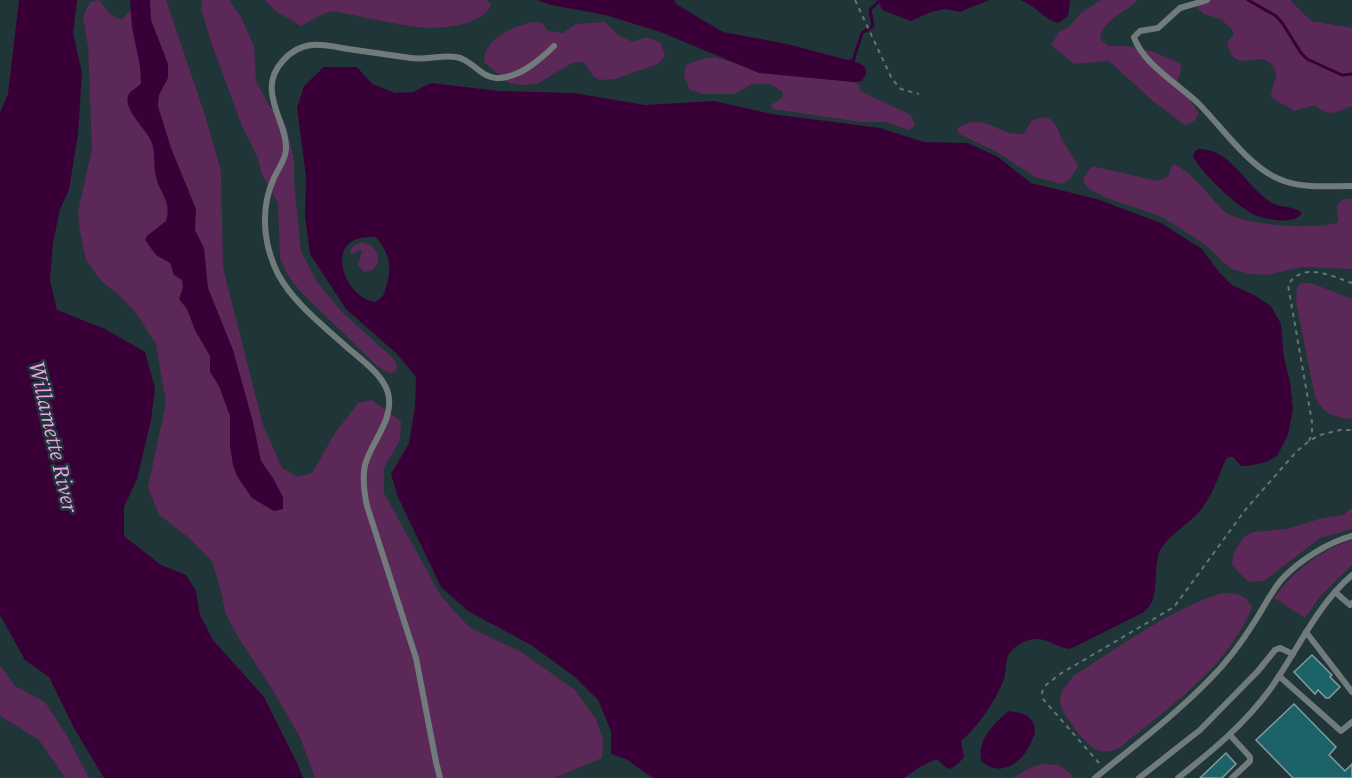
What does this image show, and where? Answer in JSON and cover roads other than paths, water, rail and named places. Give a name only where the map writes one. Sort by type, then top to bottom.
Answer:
[{"type":"lane","points":[[1207,0],[1180,8],[1158,28],[1140,31],[1134,37],[1139,48],[1269,174],[1290,183],[1309,186],[1352,186]]},
{"type":"lane","points":[[440,778],[416,658],[367,506],[364,490],[365,464],[385,422],[388,394],[382,381],[319,322],[290,291],[278,273],[267,243],[264,220],[267,195],[286,153],[286,143],[271,91],[273,75],[288,56],[311,45],[415,58],[458,57],[485,74],[499,79],[516,74],[533,64],[554,46]]},
{"type":"lane","points":[[1095,778],[1182,706],[1210,679],[1235,651],[1267,599],[1283,578],[1321,549],[1352,536]]},
{"type":"lane","points":[[1178,778],[1230,735],[1245,719],[1279,676],[1306,632],[1335,592],[1352,575]]},
{"type":"lane","points":[[1335,592],[1351,605]]},
{"type":"lane","points":[[1306,632],[1352,693]]},
{"type":"lane","points":[[1139,778],[1200,730],[1258,671],[1275,650],[1280,648],[1293,654]]},
{"type":"lane","points":[[1279,676],[1341,731],[1352,722]]},
{"type":"lane","points":[[1230,735],[1250,757],[1250,761],[1232,778]]},
{"type":"lane","points":[[1238,772],[1244,778]]},
{"type":"water","name":"Willamette River","points":[[19,0],[77,0],[73,33],[82,73],[78,134],[69,190],[60,209],[53,243],[50,280],[57,310],[105,329],[145,352],[155,388],[151,420],[137,479],[124,507],[124,536],[161,565],[186,575],[196,591],[200,615],[213,640],[264,697],[303,778],[104,778],[74,728],[49,677],[25,660],[0,615],[0,112],[8,94]]},
{"type":"water","points":[[130,0],[150,0],[151,20],[168,64],[168,78],[159,95],[158,106],[171,148],[196,209],[195,230],[204,248],[208,288],[233,350],[261,461],[283,497],[283,509],[274,511],[252,498],[237,476],[230,446],[230,416],[219,386],[210,372],[210,356],[195,330],[187,309],[179,299],[183,287],[182,280],[174,275],[170,263],[156,255],[145,240],[166,221],[168,208],[156,177],[151,141],[129,108],[128,96],[141,83]]},
{"type":"water","points":[[537,0],[674,0],[676,4],[723,32],[787,44],[859,63],[865,67],[866,74],[862,81],[853,82],[759,73],[663,33],[606,15],[551,5]]},
{"type":"water","points":[[878,0],[989,0],[960,12],[945,9],[931,12],[911,21],[882,10]]},
{"type":"water","points":[[1020,0],[1070,0],[1068,16],[1058,23]]},
{"type":"water","points":[[324,67],[357,67],[372,84],[395,93],[413,92],[431,83],[499,91],[574,93],[645,105],[714,101],[772,114],[880,128],[924,142],[968,143],[998,157],[1031,183],[1097,199],[1161,223],[1202,249],[1232,285],[1271,306],[1281,324],[1284,358],[1290,382],[1293,409],[1288,435],[1277,456],[1266,462],[1241,466],[1233,457],[1226,459],[1204,506],[1162,547],[1157,560],[1154,595],[1151,604],[1144,612],[1070,649],[1035,639],[1023,642],[1012,650],[1006,662],[1004,679],[996,696],[980,720],[961,741],[964,757],[950,769],[936,759],[904,778],[653,778],[626,759],[611,754],[611,731],[598,700],[575,677],[531,645],[468,611],[441,587],[398,497],[391,474],[409,443],[415,407],[416,377],[397,354],[346,309],[310,254],[305,216],[306,177],[297,108],[304,86]],"holes":[[[376,237],[388,258],[389,272],[383,296],[375,302],[365,299],[349,283],[344,273],[343,252],[348,244],[362,238]]]},
{"type":"water","points":[[1199,149],[1221,155],[1264,198],[1274,204],[1297,210],[1301,212],[1301,215],[1292,220],[1280,220],[1257,216],[1250,212],[1231,199],[1197,163],[1193,156]]},
{"type":"water","points":[[1009,711],[1028,716],[1033,723],[1035,733],[1025,754],[1018,761],[1004,768],[993,768],[982,762],[981,747],[992,727]]},
{"type":"waterway","points":[[1248,0],[1276,16],[1307,59],[1342,75],[1352,74]]},
{"type":"waterway","points":[[850,61],[853,61],[862,33],[873,26],[870,10],[878,2]]}]
